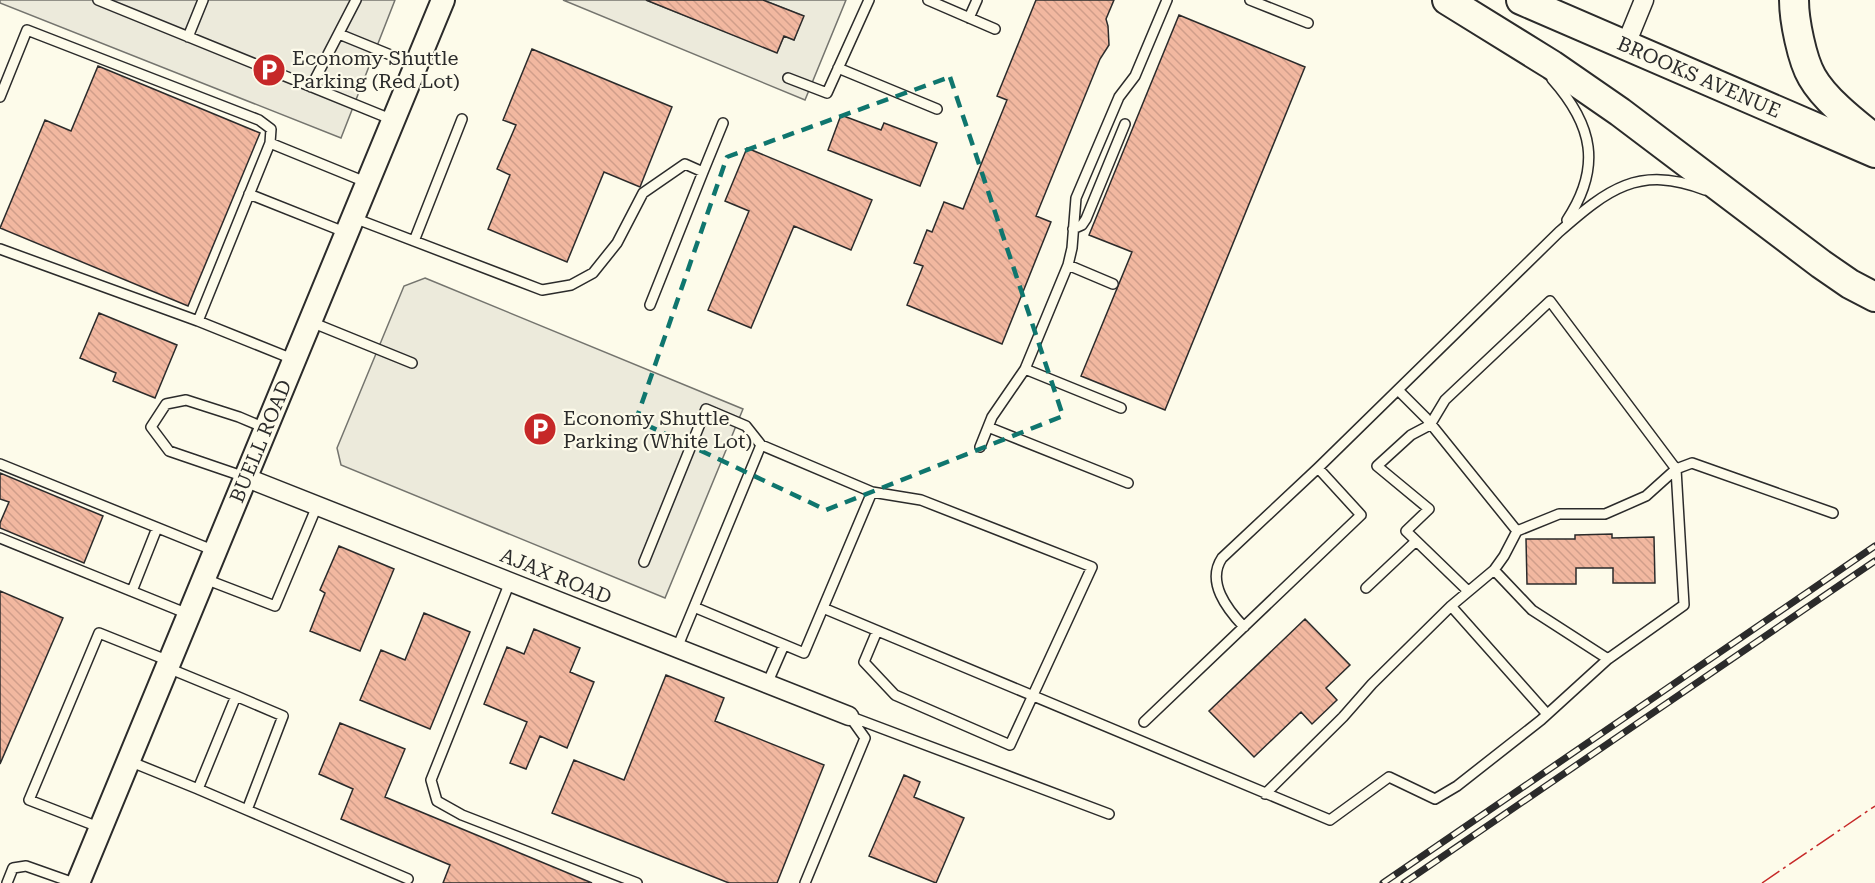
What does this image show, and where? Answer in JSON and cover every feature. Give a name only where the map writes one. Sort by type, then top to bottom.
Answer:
[{"type":"main road","points":[[1447,0],[1620,112],[1821,264],[1850,284],[1875,297]]},
{"type":"main road","name":"BROOKS AVENUE","points":[[1521,0],[1875,153]]},
{"type":"main road","points":[[1794,0],[1797,30],[1812,78],[1834,103],[1875,139]]},
{"type":"street","name":"BUELL ROAD","points":[[78,883],[443,0]]},
{"type":"street","points":[[1626,44],[1644,0]]},
{"type":"street","name":"AJAX ROAD","points":[[247,478],[849,716]]},
{"type":"lane","points":[[98,0],[393,120]]},
{"type":"lane","points":[[188,37],[203,0]]},
{"type":"lane","points":[[311,87],[356,0]]},
{"type":"lane","points":[[788,78],[827,93],[868,0]]},
{"type":"lane","points":[[928,0],[995,29]]},
{"type":"lane","points":[[969,18],[977,0]]},
{"type":"lane","points":[[980,447],[998,408],[1025,369],[1068,265],[1074,207],[1079,190],[1119,97],[1135,76],[1167,0]]},
{"type":"lane","points":[[1250,0],[1308,23]]},
{"type":"lane","points":[[0,97],[27,30],[259,120],[271,129],[270,143],[198,321]]},
{"type":"lane","points":[[339,34],[416,65]]},
{"type":"lane","points":[[1509,39],[1538,64],[1559,87],[1575,109],[1587,136],[1590,161],[1587,177],[1576,204],[1559,232]]},
{"type":"lane","points":[[838,68],[937,110]]},
{"type":"lane","points":[[414,241],[462,120]]},
{"type":"lane","points":[[650,305],[723,123]]},
{"type":"lane","points":[[1073,229],[1082,225],[1086,219],[1125,124]]},
{"type":"lane","points":[[270,143],[368,183]]},
{"type":"lane","points":[[249,194],[350,225],[414,241],[542,290],[571,285],[593,273],[617,243],[643,193],[685,164],[703,172]]},
{"type":"lane","points":[[1244,627],[1227,606],[1219,590],[1215,573],[1217,565],[1227,551],[1318,468],[1559,232],[1605,196],[1625,185],[1653,179],[1675,181],[1697,187],[1758,216]]},
{"type":"lane","points":[[0,249],[198,321],[295,360]]},
{"type":"lane","points":[[1068,265],[1113,284]]},
{"type":"lane","points":[[823,608],[1330,820],[1389,777],[1435,799],[1457,786],[1547,714],[1608,658],[1684,605],[1676,469],[1550,301],[1445,400],[1430,425],[1411,435],[1377,466],[1429,509],[1406,531],[1468,591]]},
{"type":"lane","points":[[310,322],[412,363]]},
{"type":"lane","points":[[1025,369],[1121,408]]},
{"type":"lane","points":[[1398,390],[1430,425],[1517,531]]},
{"type":"lane","points":[[247,478],[170,451],[152,426],[166,404],[186,400],[240,417],[267,429]]},
{"type":"lane","points":[[644,562],[706,409],[746,426],[761,445],[872,492],[921,500],[1092,567],[1010,746],[895,695],[864,662],[877,631]]},
{"type":"lane","points":[[988,427],[1128,483]]},
{"type":"lane","points":[[677,648],[761,445]]},
{"type":"lane","points":[[1265,794],[1451,606],[1494,570],[1517,531],[1559,514],[1605,514],[1646,496],[1676,469],[1692,463],[1833,513]]},
{"type":"lane","points":[[0,464],[216,552]]},
{"type":"lane","points":[[1144,722],[1361,515],[1318,468]]},
{"type":"lane","points":[[694,607],[804,653],[872,492]]},
{"type":"lane","points":[[205,579],[275,606],[317,506]]},
{"type":"lane","points":[[132,591],[158,528]]},
{"type":"lane","points":[[0,538],[190,615]]},
{"type":"lane","points":[[1366,588],[1416,541]]},
{"type":"lane","points":[[1494,570],[1532,610],[1608,658]]},
{"type":"lane","points":[[510,582],[431,780],[437,801],[462,815],[638,883]]},
{"type":"lane","points":[[1451,606],[1547,714]]},
{"type":"lane","points":[[101,828],[29,800],[99,633],[283,716],[247,810]]},
{"type":"lane","points":[[767,684],[784,645]]},
{"type":"lane","points":[[198,789],[236,696]]},
{"type":"lane","points":[[849,716],[1109,814]]},
{"type":"lane","points":[[805,883],[866,738],[849,716]]},
{"type":"lane","points":[[129,762],[408,879]]},
{"type":"lane","points":[[7,883],[13,868],[26,866],[74,883]]},
{"type":"highlighted area","points":[[950,77],[1063,416],[826,510],[636,420],[727,157]]},
{"type":"shaded area","name":"Economy Shuttle Parking (Red Lot)","points":[[0,0],[395,0],[341,138],[0,3]]},
{"type":"shaded area","points":[[563,0],[646,0],[777,52],[784,36],[794,40],[803,16],[763,0],[846,0],[805,100]]},
{"type":"shaded area","name":"Economy Shuttle Parking (White Lot)","points":[[425,278],[743,409],[665,598],[341,465],[337,448],[404,286]]},
{"type":"building","points":[[646,0],[763,0],[804,16],[794,40],[784,36],[777,53]]},
{"type":"building","points":[[1036,0],[1114,0],[1106,19],[1109,45],[1100,59],[1036,216],[1051,222],[1002,344],[907,305],[923,266],[914,263],[927,230],[932,232],[944,202],[963,209],[1007,100],[997,96]]},
{"type":"building","points":[[1179,15],[1305,67],[1165,410],[1081,376],[1132,252],[1089,235]]},
{"type":"building","points":[[532,49],[672,107],[640,187],[604,172],[567,262],[488,229],[510,175],[497,169],[516,125],[503,120]]},
{"type":"building","points":[[98,66],[260,133],[188,306],[0,228],[45,120],[71,131]]},
{"type":"building","points":[[841,115],[881,130],[884,123],[937,143],[920,186],[828,150]]},
{"type":"building","points":[[747,148],[872,200],[851,250],[794,226],[751,328],[708,310],[749,211],[725,201]]},
{"type":"building","points":[[99,313],[177,345],[155,398],[113,381],[116,373],[80,358]]},
{"type":"building","points":[[0,473],[103,516],[84,563],[0,528],[9,502],[0,499]]},
{"type":"building","points":[[1612,534],[1612,538],[1654,537],[1655,583],[1613,583],[1613,568],[1576,568],[1576,584],[1527,584],[1526,539],[1575,539],[1575,535]]},
{"type":"building","points":[[339,546],[394,569],[360,651],[310,631],[325,593],[320,590]]},
{"type":"building","points":[[0,591],[63,618],[0,764]]},
{"type":"building","points":[[424,613],[470,632],[430,729],[360,700],[381,650],[405,660]]},
{"type":"building","points":[[1305,619],[1350,665],[1326,688],[1337,700],[1312,724],[1301,712],[1254,757],[1209,711]]},
{"type":"building","points":[[534,629],[580,648],[570,672],[594,682],[567,748],[540,736],[526,769],[510,763],[527,722],[484,704],[507,647],[524,654]]},
{"type":"building","points":[[666,675],[724,698],[715,721],[824,765],[777,883],[729,883],[552,813],[574,760],[624,780]]},
{"type":"building","points":[[340,723],[405,749],[385,797],[592,883],[443,883],[450,865],[341,819],[353,789],[319,774]]},
{"type":"building","points":[[904,775],[920,782],[914,797],[964,818],[936,883],[869,856]]},
{"type":"railway","points":[[1383,883],[1875,546]]},
{"type":"railway","points":[[1404,883],[1875,561]]},
{"type":"power","points":[[1762,883],[1875,806]]},
{"type":"place","name":"Economy Shuttle Parking (Red Lot)","points":[[269,70]]},
{"type":"place","name":"Economy Shuttle Parking (White Lot)","points":[[540,429]]}]
